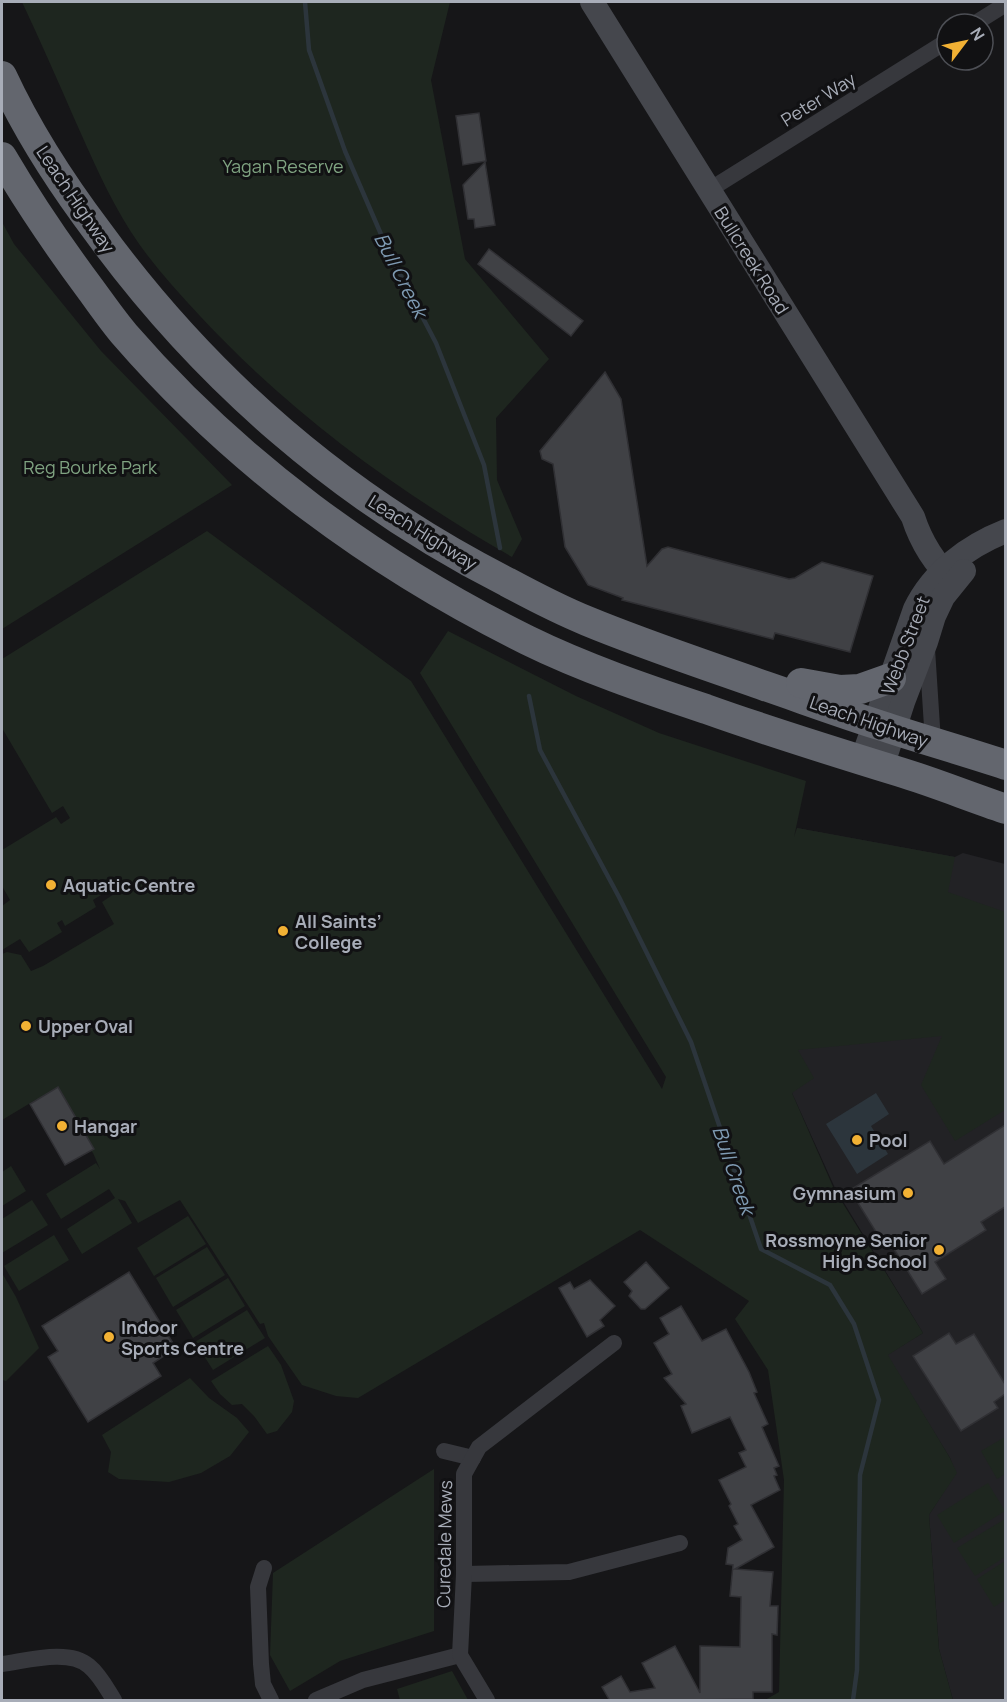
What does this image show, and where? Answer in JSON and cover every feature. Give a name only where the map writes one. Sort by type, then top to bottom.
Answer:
[{"type":"highway","name":"Leach Highway","points":[[2,76],[27,125],[51,164],[107,245],[175,329],[260,415],[343,481],[443,548],[575,616],[684,658],[885,727],[1005,765]]},
{"type":"highway","name":"Leach Highway","points":[[2,157],[64,254],[123,333],[165,378],[230,441],[293,495],[336,527],[420,582],[527,640],[571,659],[788,738],[1005,809]]},
{"type":"highway","points":[[684,658],[840,690],[860,689],[891,678]]},
{"type":"street","name":"Bullcreek Road","points":[[592,2],[913,517],[917,531],[952,572]]},
{"type":"street","name":"Peter Way","points":[[709,190],[935,49]]},
{"type":"street","name":"Webb Street","points":[[885,727],[903,702],[952,572],[1005,531]]},
{"type":"street","name":"Webb Street","points":[[872,764],[885,727],[891,678],[915,609],[931,582],[1005,540]]},
{"type":"street","name":"Webb Street","points":[[926,642],[933,742]]},
{"type":"street","name":"Curedale Mews","points":[[460,1655],[464,1574],[464,1474],[479,1447],[614,1343]]},
{"type":"street","points":[[444,1451],[473,1458]]},
{"type":"street","points":[[464,1574],[569,1572],[680,1543]]},
{"type":"street","points":[[264,1568],[258,1587],[261,1664],[263,1684],[271,1701]]},
{"type":"street","points":[[316,1701],[363,1680],[460,1655],[487,1701]]},
{"type":"street","points":[[2,1664],[58,1657],[80,1660],[96,1673],[114,1701]]},
{"type":"shaded area","name":"Rossmoyne Senior High School","points":[[797,828],[955,857],[963,853],[1005,864],[1005,1700],[953,1700],[939,1649],[929,1515],[956,1473],[950,1458],[887,1355],[923,1333],[835,1188],[792,1093]]},
{"type":"shaded area","name":"Pool","points":[[876,1093],[889,1114],[871,1126],[888,1154],[857,1174],[826,1124]]},
{"type":"green space","name":"Yagan Reserve","points":[[22,2],[450,2],[431,80],[465,259],[549,359],[496,418],[497,480],[522,539],[512,557],[469,532],[387,478],[308,418],[235,352],[172,286],[131,232],[115,204],[93,161]]},
{"type":"green space","name":"Reg Bourke Park","points":[[2,222],[14,244],[101,351],[232,485],[2,629]]},
{"type":"green space","name":"All Saints’ College","points":[[207,531],[411,681],[662,1089],[666,1077],[420,673],[448,631],[576,696],[659,733],[806,781],[794,837],[797,828],[955,857],[948,892],[1005,912],[1005,1110],[955,1141],[921,1085],[942,1036],[798,1050],[814,1078],[792,1093],[834,1189],[923,1333],[888,1355],[957,1473],[929,1515],[939,1649],[953,1700],[765,1700],[779,1692],[784,1480],[768,1370],[735,1319],[749,1301],[640,1230],[358,1398],[336,1396],[302,1385],[268,1336],[264,1323],[260,1324],[180,1200],[138,1223],[125,1201],[118,1199],[132,1223],[82,1254],[67,1229],[115,1198],[109,1189],[61,1219],[46,1194],[96,1163],[100,1169],[93,1153],[49,1103],[37,1099],[2,1120],[2,954],[7,952],[21,955],[31,971],[43,966],[114,924],[102,902],[114,894],[106,881],[101,884],[106,892],[93,900],[96,907],[65,926],[62,920],[57,923],[62,932],[29,952],[20,939],[2,950],[2,906],[10,900],[2,886],[2,850],[56,817],[61,824],[70,818],[63,806],[52,813],[2,728],[2,659]]},
{"type":"green space","points":[[11,1166],[26,1191],[2,1206],[2,1172]]},
{"type":"green space","points":[[32,1200],[48,1225],[2,1253],[2,1219]]},
{"type":"green space","points":[[188,1216],[206,1244],[154,1276],[137,1248]]},
{"type":"green space","points":[[54,1235],[69,1260],[19,1291],[4,1266]]},
{"type":"green space","points":[[207,1247],[225,1275],[173,1307],[156,1278]]},
{"type":"green space","points":[[2,1273],[16,1297],[39,1348],[6,1381],[2,1380]]},
{"type":"green space","points":[[228,1278],[245,1306],[193,1338],[176,1310]]},
{"type":"green space","points":[[247,1310],[265,1338],[213,1370],[195,1342]]},
{"type":"green space","points":[[268,1346],[281,1365],[294,1401],[292,1412],[277,1431],[267,1434],[242,1404],[232,1405],[211,1381]]},
{"type":"green space","points":[[190,1378],[209,1398],[237,1418],[249,1432],[230,1456],[201,1473],[169,1482],[119,1479],[108,1472],[111,1452],[102,1435]]},
{"type":"green space","points":[[1005,1437],[1005,1474],[997,1479],[981,1451]]},
{"type":"green space","points":[[434,1469],[434,1631],[340,1661],[290,1691],[270,1655],[273,1573]]},
{"type":"green space","points":[[988,1483],[1005,1511],[954,1543],[937,1515]]},
{"type":"green space","points":[[1005,1519],[1005,1557],[975,1576],[957,1548]]},
{"type":"green space","points":[[1005,1561],[1005,1600],[994,1607],[977,1579]]},
{"type":"green space","points":[[452,1671],[468,1700],[400,1700],[397,1689]]},
{"type":"building","points":[[479,113],[486,161],[463,165],[456,116]]},
{"type":"building","points":[[485,162],[495,225],[475,228],[474,219],[468,219],[463,185]]},
{"type":"building","points":[[489,249],[583,321],[571,336],[478,264]]},
{"type":"building","points":[[605,372],[621,399],[647,566],[662,549],[668,547],[789,579],[795,578],[822,562],[873,576],[850,652],[775,633],[773,639],[622,600],[623,598],[588,585],[565,547],[553,464],[542,459],[540,451]]},
{"type":"building","name":"Hangar","points":[[58,1087],[94,1149],[65,1165],[30,1104]]},
{"type":"building","points":[[1005,1125],[1005,1207],[981,1222],[986,1230],[935,1262],[946,1279],[922,1294],[891,1244],[886,1248],[850,1190],[930,1141],[944,1164]]},
{"type":"building","points":[[646,1262],[669,1288],[645,1309],[641,1309],[629,1296],[632,1291],[624,1282]]},
{"type":"building","name":"Indoor Sports Centre","points":[[129,1272],[176,1348],[153,1363],[161,1376],[88,1422],[48,1357],[58,1351],[42,1326]]},
{"type":"building","points":[[590,1280],[615,1306],[600,1320],[604,1326],[587,1337],[559,1288],[570,1282],[574,1289]]},
{"type":"building","points":[[681,1306],[702,1341],[726,1329],[757,1392],[754,1393],[768,1424],[762,1427],[779,1466],[774,1468],[777,1475],[774,1476],[780,1490],[751,1505],[774,1547],[735,1569],[773,1572],[770,1606],[778,1606],[777,1635],[772,1634],[772,1692],[753,1692],[753,1699],[610,1701],[602,1687],[621,1676],[630,1692],[655,1688],[642,1663],[675,1646],[700,1693],[700,1646],[740,1647],[741,1597],[730,1596],[733,1565],[726,1564],[728,1548],[742,1540],[734,1526],[738,1524],[729,1506],[731,1504],[719,1480],[746,1467],[739,1453],[746,1450],[730,1417],[692,1433],[681,1406],[686,1404],[664,1378],[672,1374],[654,1343],[669,1334],[660,1318]]},
{"type":"building","points":[[949,1333],[956,1344],[974,1334],[1005,1384],[1005,1394],[994,1402],[998,1408],[961,1431],[913,1356]]},
{"type":"waterway","name":"Bull Creek","points":[[305,2],[309,50],[345,151],[390,255],[436,343],[484,465],[500,548]]},
{"type":"waterway","name":"Bull Creek","points":[[529,696],[540,750],[619,897],[691,1042],[761,1249],[830,1285],[854,1324],[879,1400],[860,1475],[857,1670],[853,1700]]},
{"type":"place","name":"Aquatic Centre","points":[[51,885]]},
{"type":"place","name":"All Saints’ College","points":[[283,931]]},
{"type":"place","name":"Upper Oval","points":[[26,1026]]},
{"type":"place","name":"Hangar","points":[[62,1126]]},
{"type":"place","name":"Pool","points":[[857,1140]]},
{"type":"place","name":"Gymnasium","points":[[908,1193]]},
{"type":"place","name":"Rossmoyne Senior High School","points":[[939,1250]]},
{"type":"place","name":"Indoor Sports Centre","points":[[109,1337]]}]
